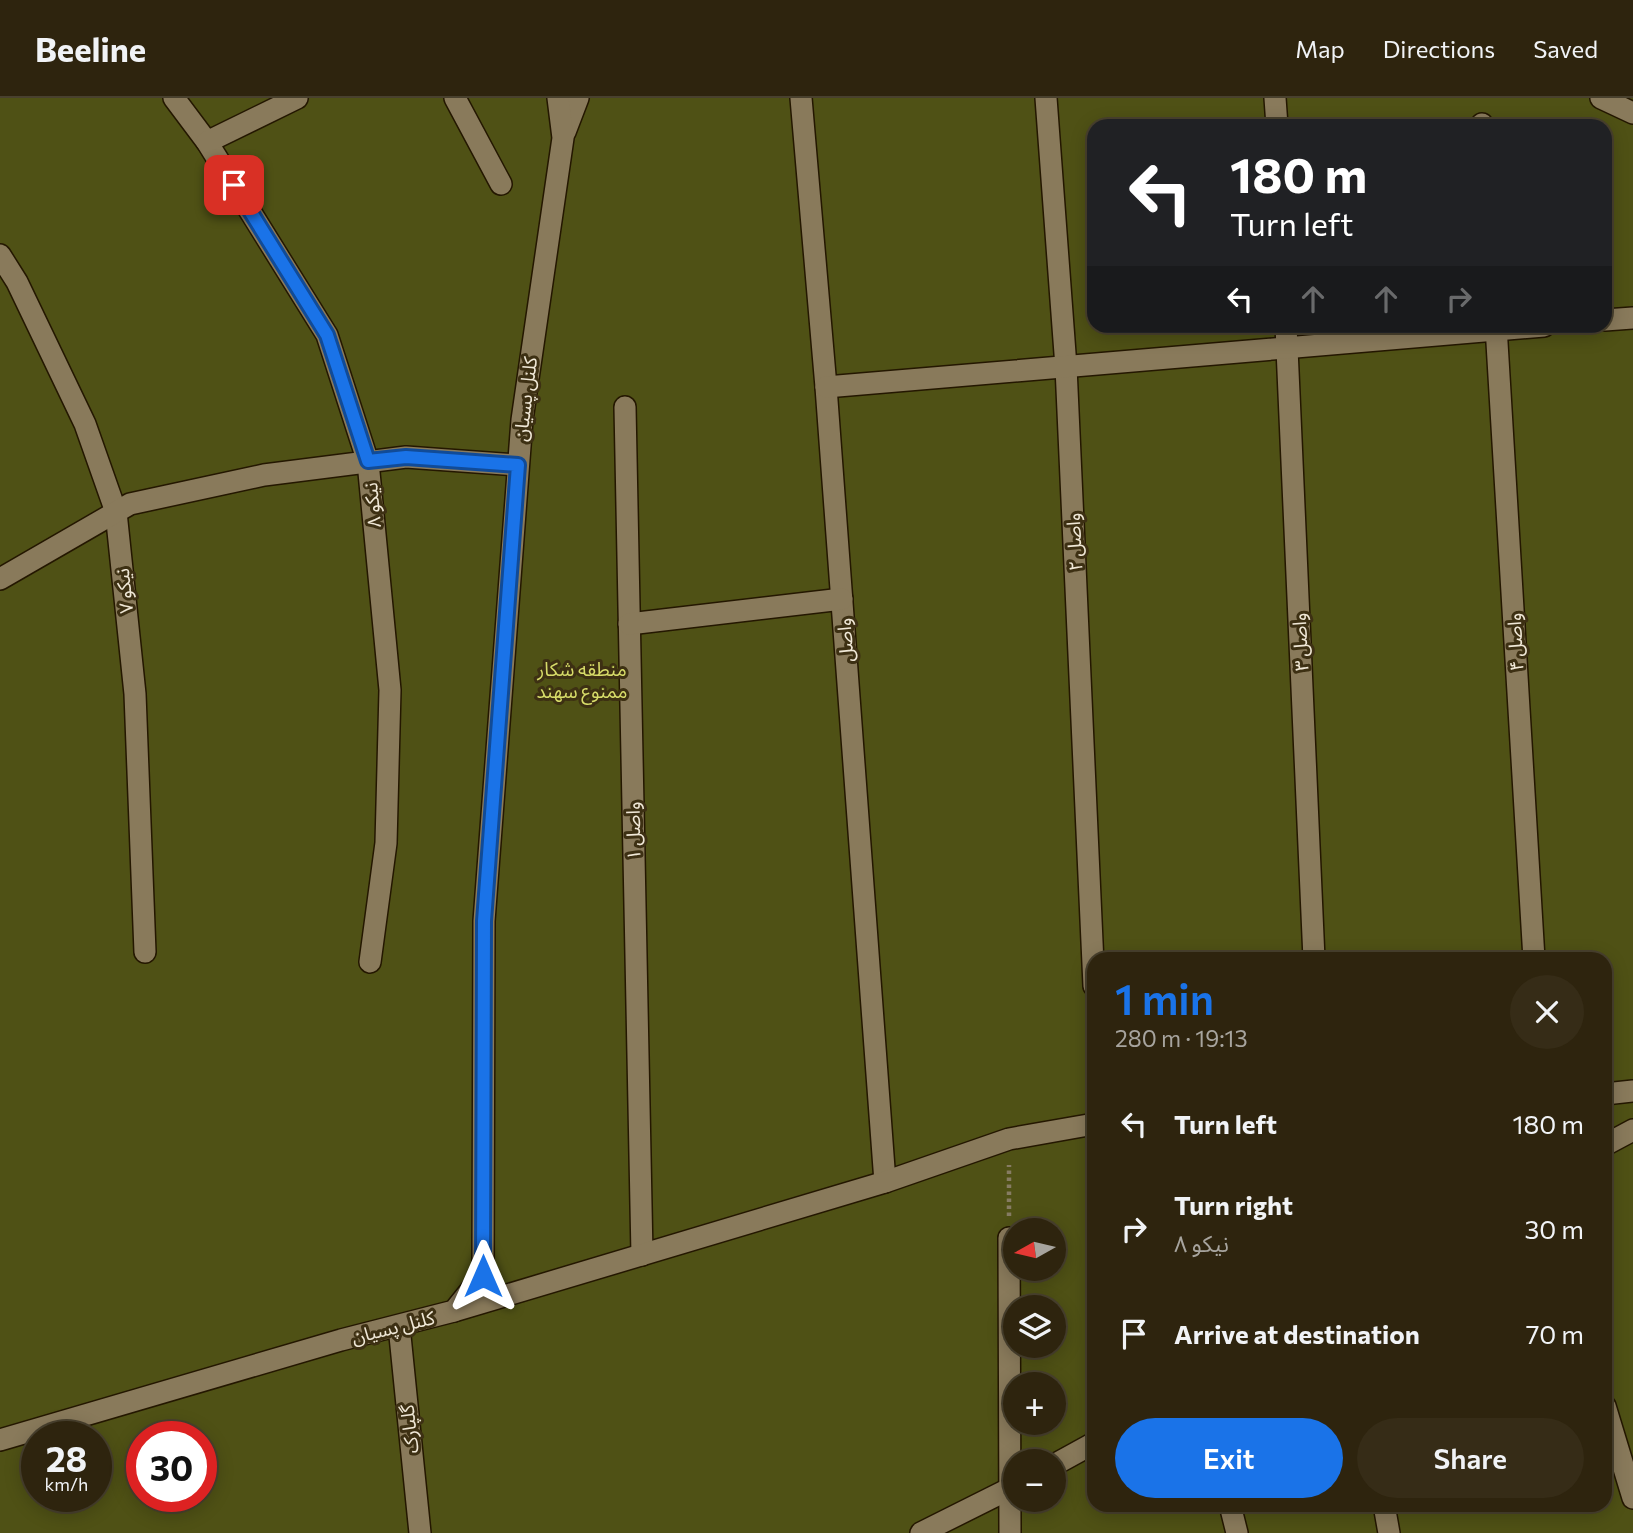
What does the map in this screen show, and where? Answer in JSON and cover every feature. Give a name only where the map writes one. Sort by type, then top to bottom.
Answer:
[{"type":"street","name":"نیکو ۸","points":[[174,98],[207,142],[327,335],[368,461],[390,690],[386,843],[370,961]]},
{"type":"street","points":[[207,142],[297,98]]},
{"type":"street","points":[[455,98],[501,184]]},
{"type":"street","name":"کلنل پسیان","points":[[0,1440],[341,1340],[454,1311],[483,1276],[484,921],[522,420],[562,138],[558,98]]},
{"type":"street","points":[[562,138],[578,98]]},
{"type":"street","name":"واصل","points":[[801,98],[826,387],[885,1182]]},
{"type":"street","name":"واصل ۲","points":[[1046,98],[1066,367],[1092,952]]},
{"type":"street","points":[[1275,98],[1276,119]]},
{"type":"street","points":[[1601,98],[1633,113]]},
{"type":"street","name":"نیکو ۷","points":[[0,255],[17,282],[85,424],[116,512],[135,694],[145,952]]},
{"type":"street","points":[[1612,320],[1633,318]]},
{"type":"street","name":"واصل ۳","points":[[1286,333],[1314,952]]},
{"type":"street","points":[[826,387],[1444,333]]},
{"type":"street","name":"واصل ۴","points":[[1496,333],[1534,952]]},
{"type":"street","name":"واصل ۱","points":[[625,407],[642,1255]]},
{"type":"street","points":[[0,579],[130,504],[264,475],[406,457],[518,465]]},
{"type":"street","points":[[629,624],[842,599]]},
{"type":"street","points":[[1612,1093],[1633,1091]]},
{"type":"street","points":[[454,1311],[885,1182],[1009,1139],[1087,1126]]},
{"type":"street","points":[[1612,1140],[1633,1130]]},
{"type":"street","points":[[1010,1281],[1012,1449]]},
{"type":"street","name":"گلپارک","points":[[399,1326],[420,1533]]},
{"type":"street","points":[[1612,1429],[1633,1498]]},
{"type":"street","points":[[1066,1458],[1087,1447]]},
{"type":"street","points":[[921,1533],[1003,1492]]},
{"type":"street","points":[[1010,1533],[1011,1512]]},
{"type":"street","points":[[1232,1512],[1237,1533]]},
{"type":"street","points":[[1385,1512],[1389,1533]]},
{"type":"path","points":[[1009,1139],[1009,1218]]},
{"type":"green space","name":"منطقه شکار ممنوع سهند","points":[[0,98],[1633,98],[1633,1533],[0,1533]]},
{"type":"route","points":[[234,185],[327,335],[368,461],[406,457],[518,465],[484,921],[483,1276]]}]
